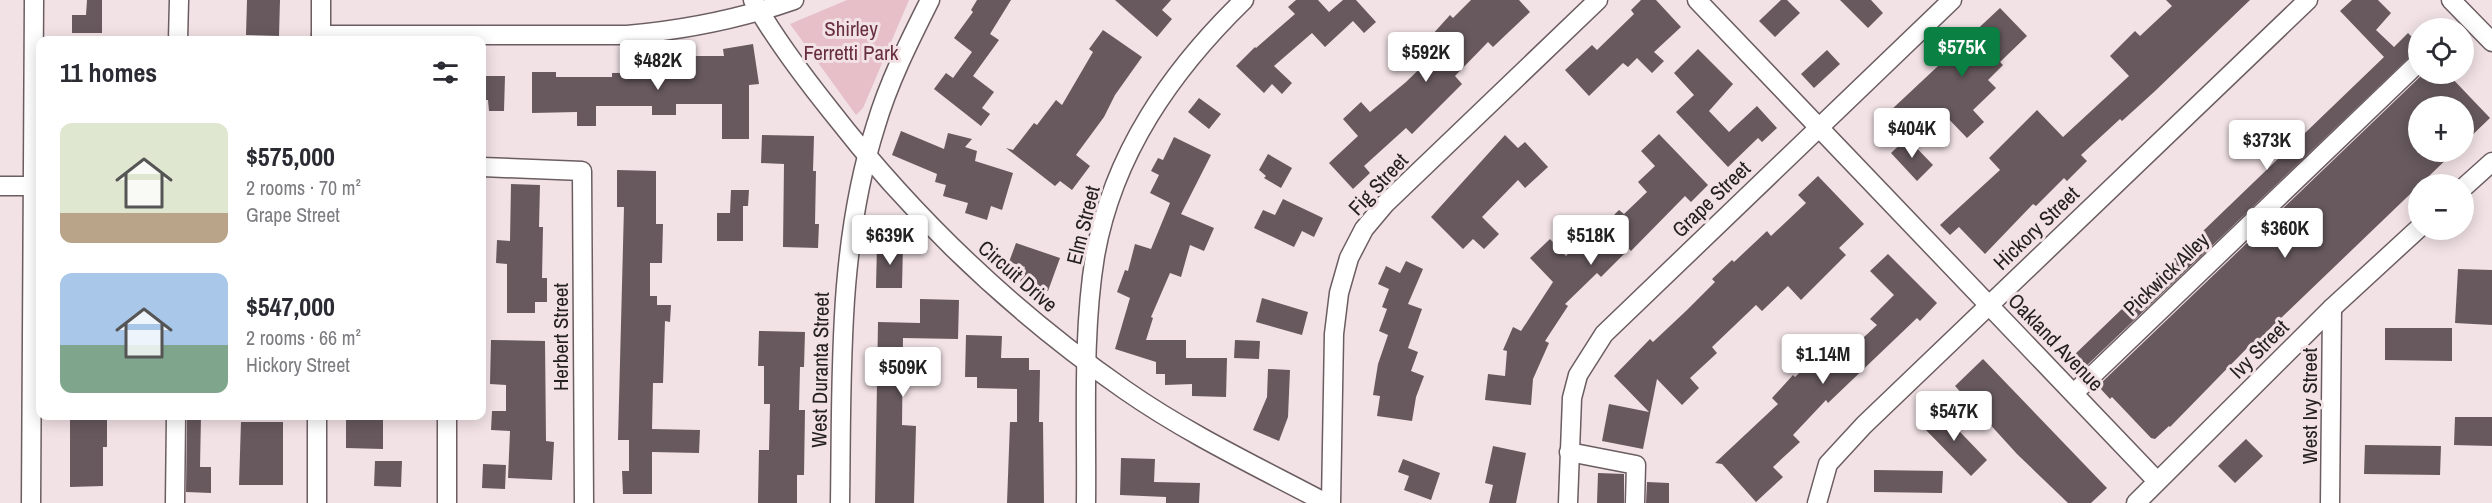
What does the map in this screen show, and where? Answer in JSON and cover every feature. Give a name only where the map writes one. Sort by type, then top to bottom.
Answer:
[{"type":"street","points":[[34,0],[36,124]]},
{"type":"street","points":[[178,36],[179,0]]},
{"type":"street","points":[[321,0],[321,36]]},
{"type":"street","points":[[486,36],[627,35],[683,28],[756,6],[794,0]]},
{"type":"street","name":"West Duranta Street","points":[[840,503],[842,312],[848,255],[867,157],[876,124],[903,56],[930,0]]},
{"type":"street","name":"Elm Street","points":[[1086,503],[1091,289],[1095,255],[1106,215],[1126,161],[1157,101],[1181,67],[1244,0]]},
{"type":"street","name":"Fig Street","points":[[1331,503],[1334,334],[1339,293],[1349,258],[1359,239],[1385,204],[1598,0]]},
{"type":"street","name":"Oakland Avenue","points":[[1697,0],[1989,303],[2157,482]]},
{"type":"street","name":"Grape Street","points":[[1568,503],[1572,398],[1578,375],[1604,334],[1952,0]]},
{"type":"street","name":"Hickory Street","points":[[1817,503],[1828,464],[1864,425],[2308,0]]},
{"type":"street","points":[[2451,0],[2459,18]]},
{"type":"street","name":"Circuit Drive","points":[[756,6],[808,83],[867,157],[970,267],[1126,391],[1239,459],[1326,503]]},
{"type":"street","points":[[2474,30],[2492,42]]},
{"type":"street","name":"Pickwick Alley","points":[[2074,393],[2408,73]]},
{"type":"street","points":[[2474,178],[2492,162]]},
{"type":"street","name":"Herbert Street","points":[[486,166],[582,171],[584,503]]},
{"type":"street","points":[[0,186],[36,186]]},
{"type":"street","points":[[31,503],[36,239]]},
{"type":"street","name":"Ivy Street","points":[[2143,500],[2157,482],[2332,308],[2408,239]]},
{"type":"street","name":"West Ivy Street","points":[[2330,503],[2332,308]]},
{"type":"street","points":[[176,420],[176,503]]},
{"type":"street","points":[[317,420],[317,503]]},
{"type":"street","points":[[447,420],[447,503]]},
{"type":"street","points":[[1569,452],[1636,465],[1635,503]]},
{"type":"green space","name":"Shirley Ferretti Park","points":[[847,0],[909,0],[863,108],[856,115],[790,24]]},
{"type":"building","points":[[87,0],[102,0],[102,33],[72,33],[72,15],[86,15]]},
{"type":"building","points":[[247,0],[280,0],[279,36],[246,35]]},
{"type":"building","points":[[977,0],[1011,0],[990,34],[999,40],[973,76],[994,92],[982,108],[990,114],[981,126],[934,89],[946,73],[953,78],[972,52],[954,38],[973,12],[971,10]]},
{"type":"building","points":[[1115,0],[1171,0],[1162,10],[1172,19],[1157,37]]},
{"type":"building","points":[[1296,0],[1318,0],[1329,12],[1343,0],[1356,0],[1376,22],[1364,33],[1353,21],[1325,47],[1312,33],[1274,66],[1292,83],[1282,94],[1272,84],[1264,93],[1236,66],[1295,14],[1288,7]]},
{"type":"building","points":[[1471,0],[1519,0],[1530,12],[1493,47],[1488,42],[1455,76],[1462,84],[1412,134],[1406,128],[1364,166],[1370,173],[1353,189],[1329,163],[1358,136],[1343,119],[1361,102],[1370,112],[1406,82],[1442,47],[1431,36],[1450,15],[1453,18]]},
{"type":"building","points":[[1641,0],[1656,0],[1681,27],[1654,52],[1664,61],[1652,73],[1637,58],[1628,67],[1623,63],[1589,96],[1565,70],[1592,45],[1597,50],[1634,14],[1631,10]]},
{"type":"building","points":[[1781,0],[1787,0],[1800,13],[1775,37],[1759,21]]},
{"type":"building","points":[[1840,0],[1871,0],[1883,13],[1868,28]]},
{"type":"building","points":[[2166,0],[2250,0],[2154,92],[2081,155],[2087,161],[2067,181],[2064,178],[2036,206],[2033,204],[1985,254],[1959,227],[1950,235],[1940,225],[2000,170],[1989,158],[2037,110],[2063,137],[2129,76],[2110,56],[2135,31],[2140,36],[2172,6]]},
{"type":"building","points":[[2352,0],[2378,0],[2391,13],[2376,30],[2394,47],[2408,33],[2408,59],[2082,370],[2071,358],[2384,57],[2340,11]]},
{"type":"building","points":[[2000,8],[2027,36],[2000,62],[2003,65],[1988,80],[1996,88],[1973,110],[1984,122],[1967,138],[1940,110],[1914,135],[1890,111]]},
{"type":"building","points":[[1103,30],[1142,57],[1115,95],[1104,117],[1076,155],[1090,166],[1072,190],[1060,181],[1055,186],[1006,148],[1013,150],[1034,123],[1037,125],[1056,100],[1062,105],[1093,52],[1089,49]]},
{"type":"building","points":[[753,44],[759,84],[749,85],[749,139],[722,139],[722,104],[676,104],[676,115],[652,115],[652,106],[596,106],[596,126],[577,126],[577,112],[532,113],[532,72],[556,72],[556,77],[612,77],[612,73],[691,72],[691,56],[724,56],[723,49]]},
{"type":"building","points":[[1698,49],[1733,84],[1709,111],[1729,132],[1757,106],[1777,128],[1762,142],[1758,138],[1728,167],[1676,112],[1694,95],[1674,73]]},
{"type":"building","points":[[1827,50],[1840,64],[1814,88],[1801,74]]},
{"type":"building","points":[[486,76],[505,76],[504,111],[489,111],[488,100],[486,100]]},
{"type":"building","points":[[2413,84],[2458,84],[2469,96],[2408,96],[2408,162],[2444,162],[2431,174],[2408,174],[2408,196],[2254,344],[2252,343],[2170,427],[2155,439],[2151,438],[2112,397],[2110,399],[2098,386]]},
{"type":"building","points":[[1199,98],[1221,114],[1209,129],[1188,112]]},
{"type":"building","points":[[2474,101],[2490,118],[2474,133]]},
{"type":"building","points":[[901,131],[944,149],[948,133],[972,139],[965,147],[977,151],[975,161],[1013,173],[1002,210],[991,206],[987,220],[965,213],[968,203],[943,196],[946,185],[935,182],[937,174],[892,155]]},
{"type":"building","points":[[1659,134],[1708,185],[1691,202],[1685,196],[1631,251],[1629,249],[1601,277],[1597,273],[1565,304],[1568,306],[1545,341],[1549,343],[1533,379],[1531,405],[1485,400],[1488,374],[1505,376],[1507,351],[1503,350],[1513,327],[1521,331],[1553,282],[1530,258],[1550,239],[1566,256],[1596,225],[1600,229],[1619,210],[1624,214],[1647,192],[1638,182],[1655,166],[1641,151]]},
{"type":"building","points":[[762,135],[814,136],[813,171],[816,171],[815,224],[819,224],[818,248],[783,247],[784,164],[761,163]]},
{"type":"building","points":[[1505,135],[1518,148],[1525,142],[1548,167],[1525,188],[1518,180],[1482,217],[1499,234],[1484,249],[1473,239],[1463,249],[1431,217]]},
{"type":"building","points":[[1174,137],[1211,155],[1181,214],[1214,228],[1204,251],[1190,245],[1181,277],[1170,273],[1151,317],[1153,318],[1146,340],[1186,340],[1186,358],[1227,358],[1226,397],[1192,396],[1192,384],[1165,385],[1165,374],[1156,374],[1156,362],[1115,349],[1130,298],[1117,292],[1125,270],[1128,271],[1135,244],[1151,249],[1170,203],[1150,193],[1159,175],[1151,171],[1158,158],[1163,160]]},
{"type":"building","points":[[1907,138],[1933,165],[1917,181],[1891,153]]},
{"type":"building","points":[[1268,154],[1292,168],[1281,188],[1264,178],[1266,176],[1259,170]]},
{"type":"building","points":[[617,170],[656,171],[656,224],[663,224],[662,263],[650,263],[650,296],[657,296],[657,305],[671,305],[670,322],[665,321],[663,383],[653,383],[652,429],[700,430],[699,453],[652,452],[652,494],[623,494],[622,471],[629,471],[629,440],[618,440],[624,207],[617,207]]},
{"type":"building","points":[[1818,176],[1864,224],[1839,248],[1846,255],[1801,300],[1788,286],[1762,311],[1756,305],[1712,347],[1717,353],[1690,378],[1699,388],[1682,405],[1657,379],[1643,449],[1602,441],[1609,404],[1649,412],[1614,376],[1650,339],[1653,342],[1687,310],[1715,282],[1712,279],[1732,260],[1734,262],[1767,231],[1771,236],[1806,203],[1798,195]]},
{"type":"building","points":[[511,184],[540,185],[539,227],[543,227],[542,278],[547,278],[547,302],[535,302],[535,313],[507,313],[507,264],[496,263],[497,240],[510,241]]},
{"type":"building","points":[[731,190],[749,190],[748,206],[743,206],[743,241],[717,241],[717,213],[730,213]]},
{"type":"building","points":[[1283,199],[1323,218],[1314,237],[1302,231],[1294,247],[1254,228],[1263,210],[1275,215]]},
{"type":"building","points":[[1016,243],[1060,258],[1048,291],[1020,282],[1025,267],[1009,262]]},
{"type":"building","points":[[877,244],[903,244],[902,288],[876,288]]},
{"type":"building","points":[[1888,254],[1937,303],[1920,321],[1917,318],[1828,403],[1826,400],[1793,435],[1800,442],[1773,467],[1783,477],[1756,502],[1722,464],[1715,463],[1778,404],[1772,398],[1793,375],[1795,377],[1816,357],[1824,365],[1832,357],[1837,362],[1877,325],[1870,319],[1894,295],[1870,271]]},
{"type":"building","points":[[1406,261],[1423,269],[1408,304],[1422,309],[1408,348],[1418,352],[1411,371],[1424,376],[1416,397],[1412,421],[1377,416],[1380,396],[1373,395],[1378,364],[1388,335],[1379,331],[1387,309],[1382,307],[1389,289],[1378,284],[1386,266],[1400,273]]},
{"type":"building","points":[[2458,269],[2492,270],[2492,325],[2455,323]]},
{"type":"building","points":[[1262,298],[1308,312],[1302,335],[1256,322]]},
{"type":"building","points":[[920,299],[959,300],[958,339],[903,338],[902,425],[916,426],[914,503],[875,503],[878,322],[920,323]]},
{"type":"building","points":[[2385,328],[2452,328],[2452,361],[2385,360]]},
{"type":"building","points":[[759,331],[805,332],[804,367],[800,367],[799,410],[805,410],[804,475],[797,475],[797,503],[758,503],[759,450],[769,450],[770,404],[764,404],[764,366],[758,366]]},
{"type":"building","points":[[966,335],[1002,336],[1001,358],[1029,358],[1029,370],[1040,370],[1039,422],[1043,422],[1044,503],[1007,503],[1010,422],[1017,422],[1017,389],[977,388],[977,377],[965,377]]},
{"type":"building","points":[[491,340],[545,341],[546,441],[554,442],[552,480],[508,478],[510,431],[491,430],[492,411],[506,411],[506,385],[490,384]]},
{"type":"building","points":[[1235,340],[1260,341],[1259,359],[1234,358]]},
{"type":"building","points":[[1983,359],[2107,488],[2091,503],[2068,503],[2017,454],[1955,386]]},
{"type":"building","points":[[1268,369],[1290,370],[1288,417],[1279,441],[1253,430],[1267,397]]},
{"type":"building","points":[[1938,409],[1987,460],[1971,476],[1921,425]]},
{"type":"building","points":[[2455,417],[2492,417],[2492,446],[2454,445]]},
{"type":"building","points":[[70,420],[107,420],[107,447],[103,447],[103,486],[70,487]]},
{"type":"building","points":[[187,420],[201,420],[200,467],[211,467],[211,493],[186,492]]},
{"type":"building","points":[[346,420],[383,420],[383,449],[346,448]]},
{"type":"building","points":[[241,422],[283,422],[283,485],[239,485]]},
{"type":"building","points":[[2246,439],[2263,456],[2235,483],[2218,466]]},
{"type":"building","points":[[2365,445],[2441,446],[2440,475],[2364,474]]},
{"type":"building","points":[[1493,446],[1526,453],[1516,503],[1489,503],[1493,485],[1485,483]]},
{"type":"building","points":[[1121,458],[1155,459],[1154,482],[1200,483],[1199,503],[1166,503],[1166,497],[1120,495]]},
{"type":"building","points":[[1403,459],[1440,473],[1431,500],[1404,490],[1409,476],[1398,472]]},
{"type":"building","points":[[375,461],[402,461],[401,487],[374,486]]},
{"type":"building","points":[[483,464],[506,465],[505,489],[482,488]]},
{"type":"building","points":[[1874,470],[1943,471],[1942,493],[1874,492]]},
{"type":"building","points":[[1598,473],[1624,474],[1624,503],[1597,503]]},
{"type":"building","points":[[1647,482],[1669,483],[1669,503],[1646,503]]}]
